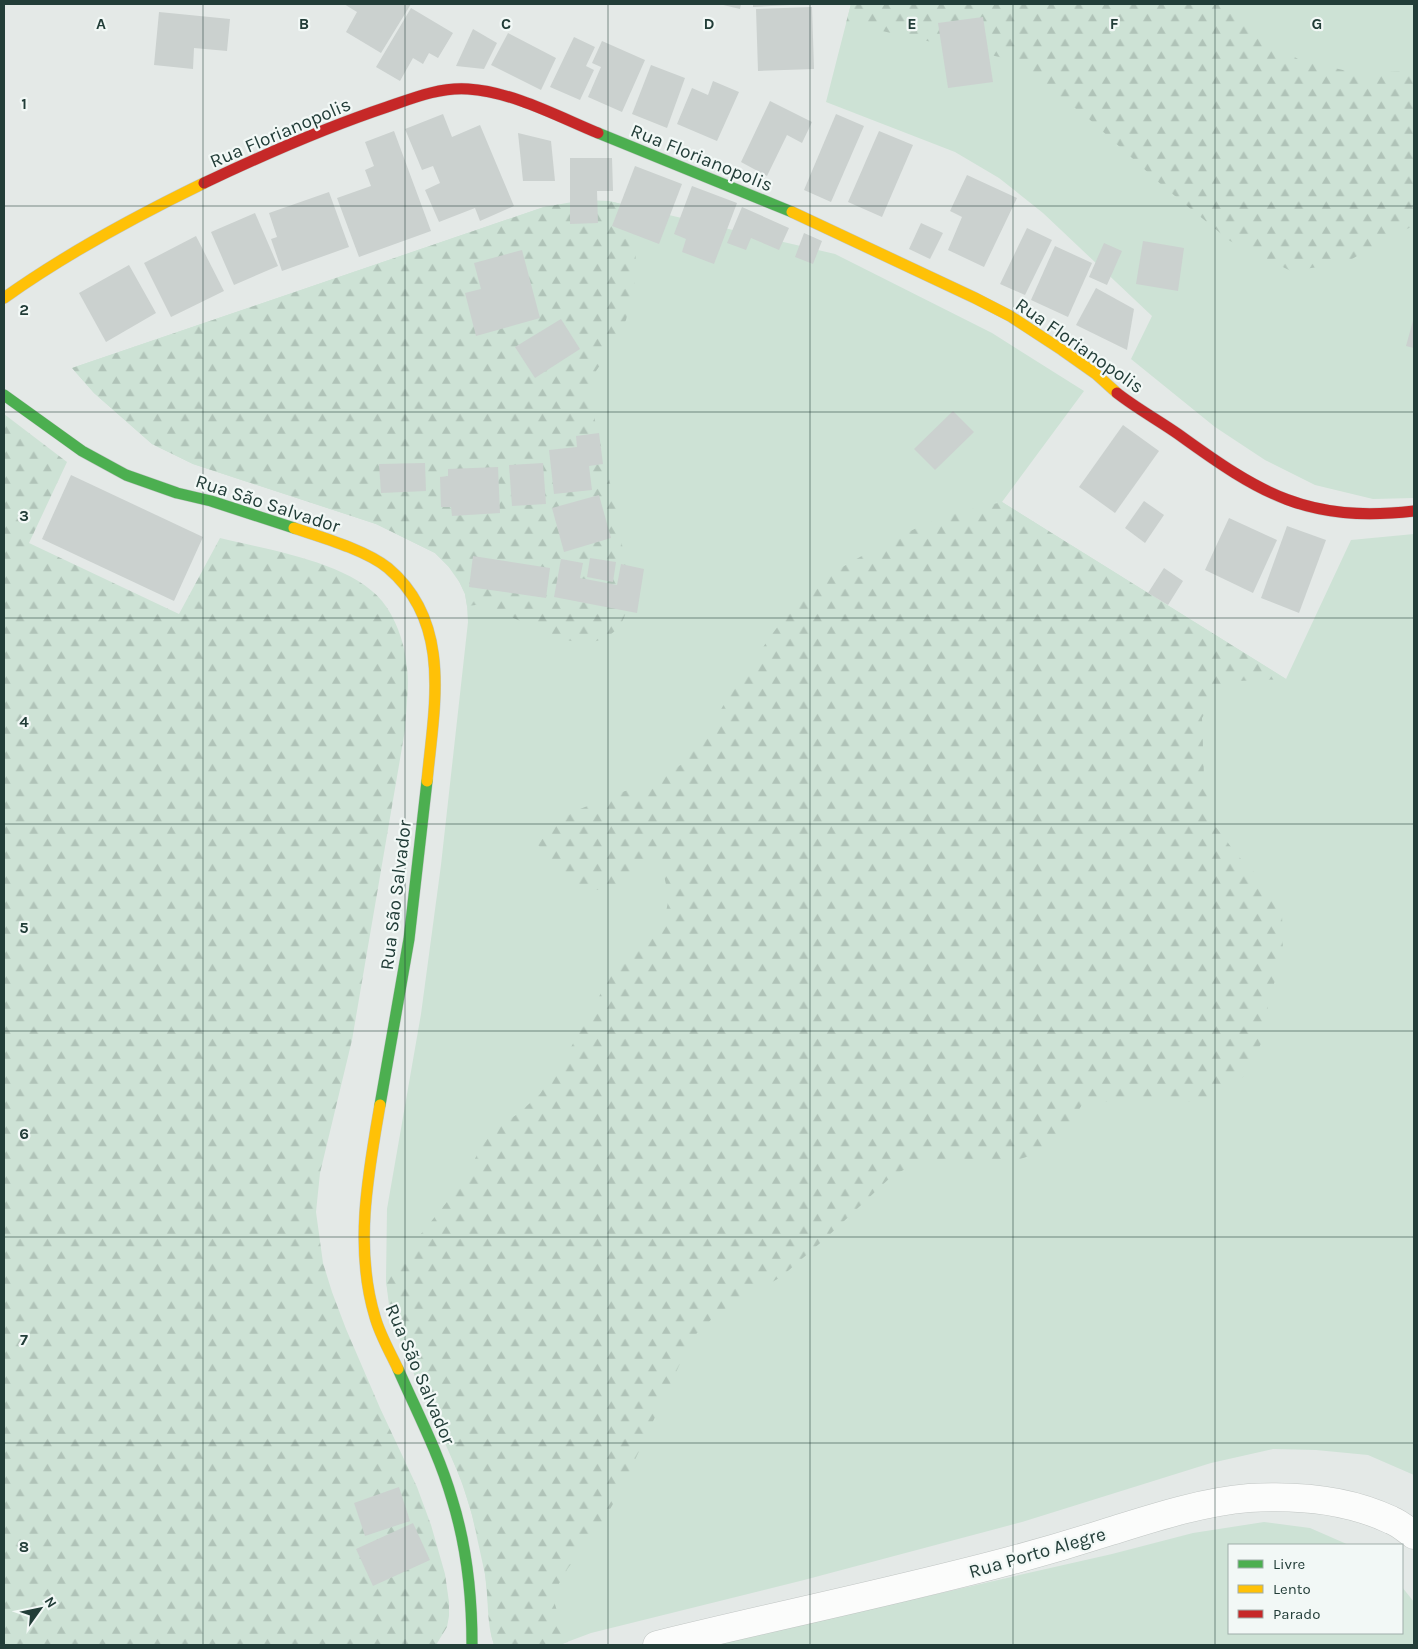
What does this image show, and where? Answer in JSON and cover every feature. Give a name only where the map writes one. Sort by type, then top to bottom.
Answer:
[{"type":"street","name":"Rua Florianopolis","points":[[4,298],[52,266],[149,210],[284,145],[361,115],[408,100],[458,89],[473,90],[508,98],[535,107],[753,196],[856,241],[1018,320],[1088,368],[1120,395],[1209,458],[1254,486],[1315,509],[1362,515],[1414,511]]},
{"type":"street","name":"Rua São Salvador","points":[[4,395],[82,451],[126,474],[177,493],[247,512],[334,541],[372,558],[387,567],[412,596],[423,614],[431,635],[436,677],[417,878],[398,1004],[371,1156],[364,1230],[365,1262],[375,1316],[445,1476],[460,1525],[470,1590],[472,1645]]},
{"type":"street","name":"Rua Porto Alegre","points":[[657,1645],[930,1582],[1079,1541],[1171,1513],[1247,1498],[1307,1498],[1339,1502],[1393,1520],[1414,1535]]},
{"type":"green space","points":[[851,4],[1414,4],[1414,498],[1373,499],[1315,485],[1265,460],[1215,427],[1131,359],[1152,316],[1043,213],[999,178],[955,152],[826,102]]},
{"type":"green space","points":[[851,4],[1220,4],[1246,27],[1298,59],[1359,74],[1414,70],[1414,226],[1397,233],[1345,263],[1291,271],[1230,241],[1164,187],[1089,119],[1013,60],[846,23]]},
{"type":"green space","points":[[584,200],[609,201],[632,207],[636,252],[634,290],[626,320],[614,345],[596,371],[592,389],[593,412],[616,508],[630,593],[620,627],[606,638],[587,644],[566,640],[506,615],[476,605],[467,606],[465,594],[455,573],[435,553],[376,524],[193,464],[152,444],[94,393],[72,368],[544,207]]},
{"type":"green space","points":[[609,201],[835,254],[992,333],[1084,391],[1002,502],[1286,679],[1351,540],[1414,534],[1414,1475],[1368,1455],[1316,1450],[1273,1449],[1211,1463],[1022,1522],[804,1580],[591,1633],[559,1645],[494,1645],[491,1634],[485,1574],[472,1515],[462,1482],[397,1333],[389,1305],[386,1281],[387,1209],[421,1014],[441,865],[468,622],[465,594],[448,566],[435,553],[376,524],[193,464],[152,444],[94,393],[72,368],[544,207]]},
{"type":"green space","points":[[4,414],[67,462],[29,543],[179,614],[220,538],[284,553],[329,567],[350,576],[368,588],[387,607],[401,637],[408,678],[405,730],[352,1040],[320,1173],[316,1212],[323,1263],[332,1292],[380,1408],[417,1487],[431,1525],[445,1574],[449,1616],[447,1627],[436,1645],[4,1645]]},
{"type":"green space","points":[[1002,502],[1286,679],[1237,681],[1216,695],[1202,718],[1204,777],[1212,822],[1238,856],[1266,884],[1282,912],[1283,956],[1269,999],[1263,1040],[1243,1077],[1217,1093],[1195,1102],[1140,1097],[1082,1105],[1065,1130],[1039,1153],[1004,1164],[925,1160],[893,1175],[781,1277],[718,1313],[692,1338],[619,1494],[600,1526],[568,1568],[556,1589],[553,1598],[565,1626],[568,1642],[559,1645],[494,1645],[491,1637],[484,1567],[472,1515],[463,1485],[401,1342],[392,1312],[386,1281],[412,1245],[455,1192],[470,1170],[479,1150],[495,1129],[519,1113],[540,1094],[570,1049],[611,975],[645,935],[665,917],[669,897],[664,876],[661,846],[648,867],[639,876],[616,888],[598,890],[579,889],[538,845],[551,826],[575,811],[625,791],[653,785],[683,763],[703,740],[723,706],[791,609],[821,579],[883,544],[923,525],[955,513]]},
{"type":"green space","points":[[1264,1522],[1310,1528],[1347,1544],[1228,1544],[1228,1634],[1403,1634],[1403,1588],[1414,1602],[1414,1645],[712,1645],[1112,1554],[1193,1533]]},
{"type":"building","points":[[344,4],[411,4],[381,53],[346,32],[357,12]]},
{"type":"building","points":[[719,4],[741,4],[740,9]]},
{"type":"building","points":[[753,4],[790,4],[790,5],[753,7]]},
{"type":"building","points":[[812,7],[814,69],[758,71],[756,9]]},
{"type":"building","points":[[411,8],[453,33],[438,58],[429,53],[423,64],[413,58],[400,81],[376,67]]},
{"type":"building","points":[[159,12],[230,19],[227,51],[194,48],[193,69],[154,65]]},
{"type":"building","points":[[983,17],[993,82],[948,88],[938,23]]},
{"type":"building","points":[[473,29],[497,43],[484,69],[456,66]]},
{"type":"building","points":[[508,33],[556,58],[541,90],[491,65]]},
{"type":"building","points":[[574,37],[595,47],[586,66],[594,70],[580,100],[550,87]]},
{"type":"building","points":[[602,41],[645,60],[622,112],[588,97],[601,67],[592,63]]},
{"type":"building","points":[[651,65],[685,78],[667,128],[632,114]]},
{"type":"building","points":[[713,81],[739,92],[717,141],[677,124],[692,88],[708,95]]},
{"type":"building","points":[[770,101],[812,122],[802,143],[787,135],[767,176],[741,162]]},
{"type":"building","points":[[443,114],[452,137],[480,125],[514,206],[480,221],[475,208],[439,222],[425,190],[440,183],[433,166],[422,170],[405,129]]},
{"type":"building","points":[[836,114],[864,126],[831,202],[804,190]]},
{"type":"building","points":[[394,131],[431,231],[359,257],[337,198],[371,186],[365,170],[374,166],[365,142]]},
{"type":"building","points":[[879,131],[913,145],[882,217],[848,202]]},
{"type":"building","points":[[518,133],[551,141],[555,181],[523,181]]},
{"type":"building","points":[[570,158],[612,158],[613,191],[597,191],[598,223],[570,224]]},
{"type":"building","points":[[635,166],[682,184],[659,244],[612,226]]},
{"type":"building","points":[[967,175],[1017,198],[984,267],[948,250],[962,217],[950,211]]},
{"type":"building","points":[[692,186],[737,203],[714,264],[682,252],[686,239],[674,234]]},
{"type":"building","points":[[329,192],[349,247],[282,271],[271,239],[277,237],[269,213]]},
{"type":"building","points":[[742,207],[789,228],[779,250],[751,238],[746,250],[727,243]]},
{"type":"building","points":[[255,213],[278,266],[234,285],[211,232]]},
{"type":"building","points":[[921,223],[943,233],[930,259],[909,249]]},
{"type":"building","points":[[1027,228],[1052,240],[1025,295],[1000,284]]},
{"type":"building","points":[[804,233],[822,241],[813,264],[795,257]]},
{"type":"building","points":[[196,236],[224,291],[171,317],[144,263]]},
{"type":"building","points":[[1143,241],[1184,248],[1178,291],[1136,284]]},
{"type":"building","points":[[1104,243],[1122,251],[1107,285],[1089,277]]},
{"type":"building","points":[[1055,246],[1092,263],[1068,317],[1031,300]]},
{"type":"building","points":[[522,250],[540,318],[476,336],[465,293],[481,289],[474,263]]},
{"type":"building","points":[[129,265],[156,313],[106,342],[79,293]]},
{"type":"building","points":[[1096,288],[1134,309],[1127,350],[1076,325]]},
{"type":"building","points":[[1414,317],[1414,348],[1406,346]]},
{"type":"building","points":[[561,319],[580,349],[535,378],[515,347]]},
{"type":"building","points":[[953,411],[974,432],[935,470],[914,449]]},
{"type":"building","points":[[1123,425],[1159,451],[1115,513],[1079,487]]},
{"type":"building","points":[[599,433],[603,464],[589,466],[592,490],[554,494],[549,450],[577,447],[576,436]]},
{"type":"building","points":[[425,463],[426,491],[381,493],[379,464]]},
{"type":"building","points":[[543,463],[546,504],[512,506],[509,465]]},
{"type":"building","points":[[498,467],[500,513],[452,516],[451,507],[441,507],[440,477],[448,476],[448,469]]},
{"type":"building","points":[[71,475],[203,537],[174,601],[42,539]]},
{"type":"building","points":[[599,495],[611,538],[564,552],[552,508]]},
{"type":"building","points":[[1144,501],[1164,515],[1145,543],[1125,528]]},
{"type":"building","points":[[1229,518],[1277,540],[1253,593],[1205,570]]},
{"type":"building","points":[[1287,526],[1326,540],[1299,613],[1261,598]]},
{"type":"building","points":[[473,556],[550,568],[546,598],[469,587]]},
{"type":"building","points":[[590,558],[616,562],[613,582],[587,577]]},
{"type":"building","points":[[561,559],[583,563],[580,578],[617,585],[621,564],[644,569],[637,613],[554,597]]},
{"type":"building","points":[[1164,568],[1183,581],[1168,605],[1148,593]]},
{"type":"building","points":[[399,1487],[410,1521],[365,1536],[354,1503]]},
{"type":"building","points":[[413,1523],[430,1560],[373,1586],[356,1549]]},
{"type":"traffic: fast","points":[[598,133],[792,212]]},
{"type":"traffic: fast","points":[[4,395],[82,451],[126,475],[177,493],[211,501],[294,528]]},
{"type":"traffic: fast","points":[[380,1105],[409,939],[427,781]]},
{"type":"traffic: fast","points":[[398,1369],[441,1466],[457,1517],[468,1571],[472,1645]]},
{"type":"traffic: slow","points":[[4,298],[101,236],[204,183]]},
{"type":"traffic: slow","points":[[792,212],[1010,316],[1096,374],[1117,393]]},
{"type":"traffic: slow","points":[[294,528],[343,545],[379,561],[409,590],[422,614],[431,640],[435,696],[427,781]]},
{"type":"traffic: slow","points":[[380,1105],[365,1211],[365,1264],[377,1324],[398,1369]]},
{"type":"traffic: jam","points":[[204,183],[317,133],[363,115],[437,91],[468,89],[502,95],[534,106],[598,133]]},
{"type":"traffic: jam","points":[[1117,393],[1235,473],[1287,500],[1314,508],[1344,512],[1377,514],[1414,511]]}]
